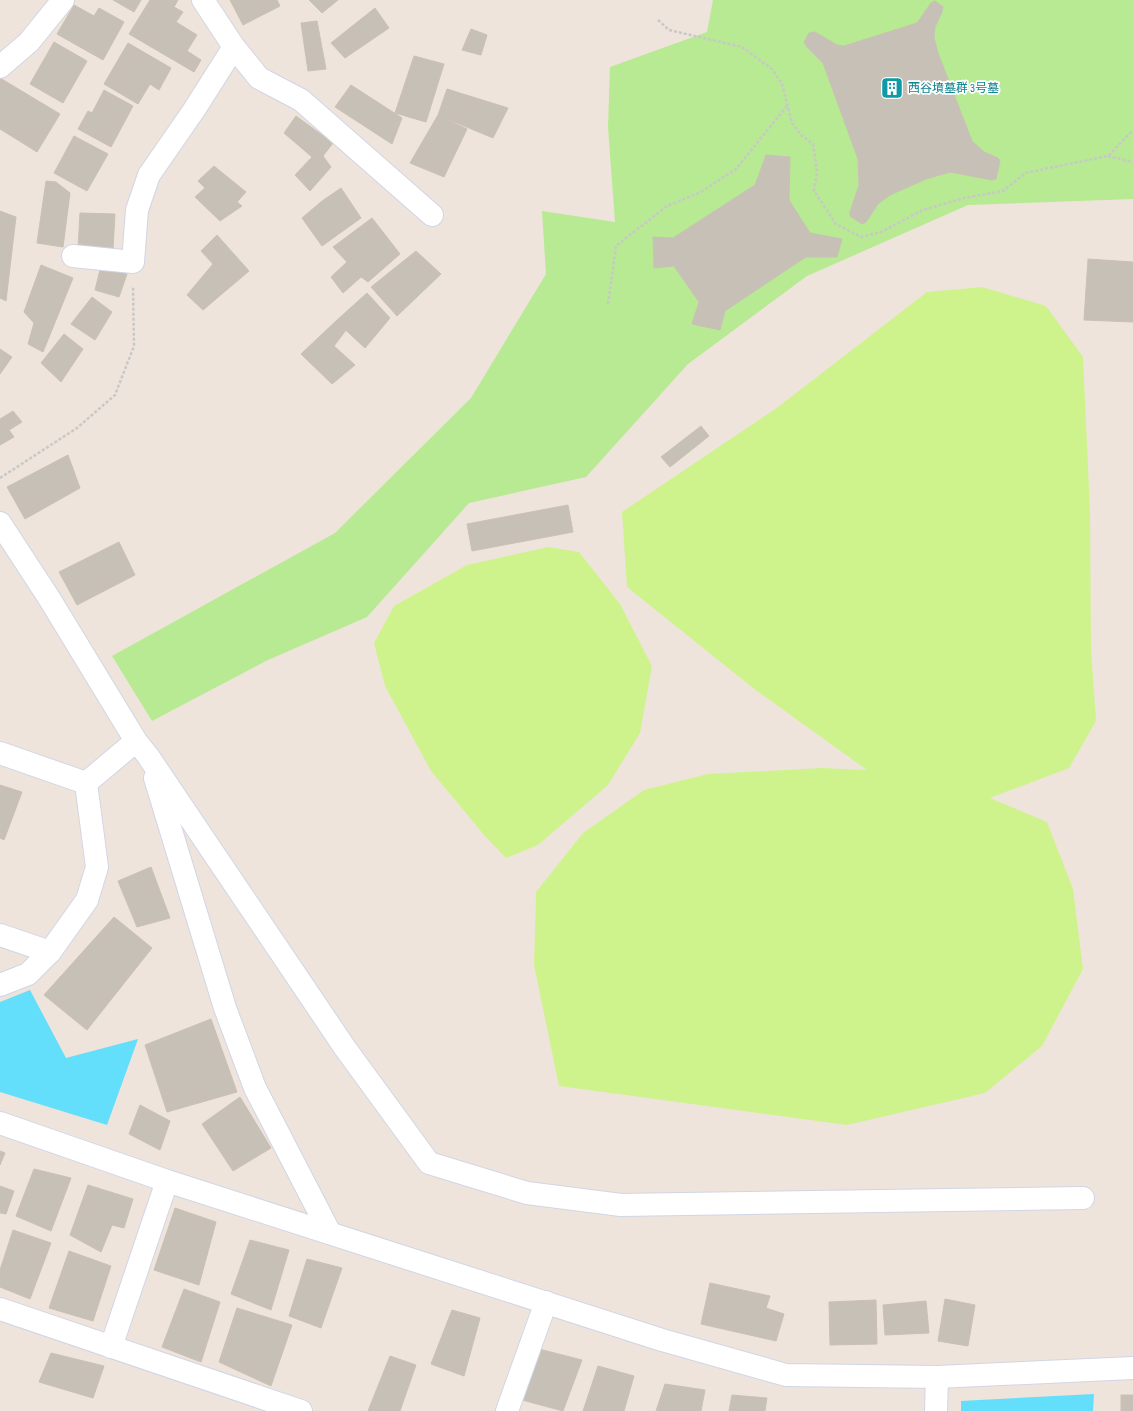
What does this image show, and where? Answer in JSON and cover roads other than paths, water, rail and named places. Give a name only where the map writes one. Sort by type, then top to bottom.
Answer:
[{"type":"street","points":[[0,67],[29,42],[63,0]]},
{"type":"street","points":[[203,0],[234,48],[259,78],[301,100],[432,215]]},
{"type":"street","points":[[73,256],[133,262],[137,210],[149,175],[194,110],[234,48]]},
{"type":"street","points":[[0,523],[49,598],[142,749],[345,1048],[429,1163],[527,1193],[620,1205],[1083,1198]]},
{"type":"street","points":[[86,783],[142,749]]},
{"type":"street","points":[[142,749],[225,1008],[255,1088],[330,1232]]},
{"type":"street","points":[[0,752],[86,783]]},
{"type":"street","points":[[0,986],[28,974],[50,952],[87,900],[97,867],[86,783]]},
{"type":"street","points":[[0,935],[50,952]]},
{"type":"street","points":[[0,1123],[167,1181],[330,1232],[662,1340],[786,1374],[937,1377],[1133,1368]]},
{"type":"street","points":[[111,1347],[167,1181]]},
{"type":"street","points":[[507,1411],[546,1302]]},
{"type":"street","points":[[0,1309],[301,1411]]},
{"type":"street","points":[[936,1411],[937,1377]]},
{"type":"water","points":[[30,990],[66,1058],[138,1039],[107,1125],[0,1092],[0,1002]]},
{"type":"water","points":[[1094,1394],[1093,1411],[961,1411],[961,1401]]},
{"type":"place","name":"西谷墳墓群 3号墓","points":[[892,88]]}]
